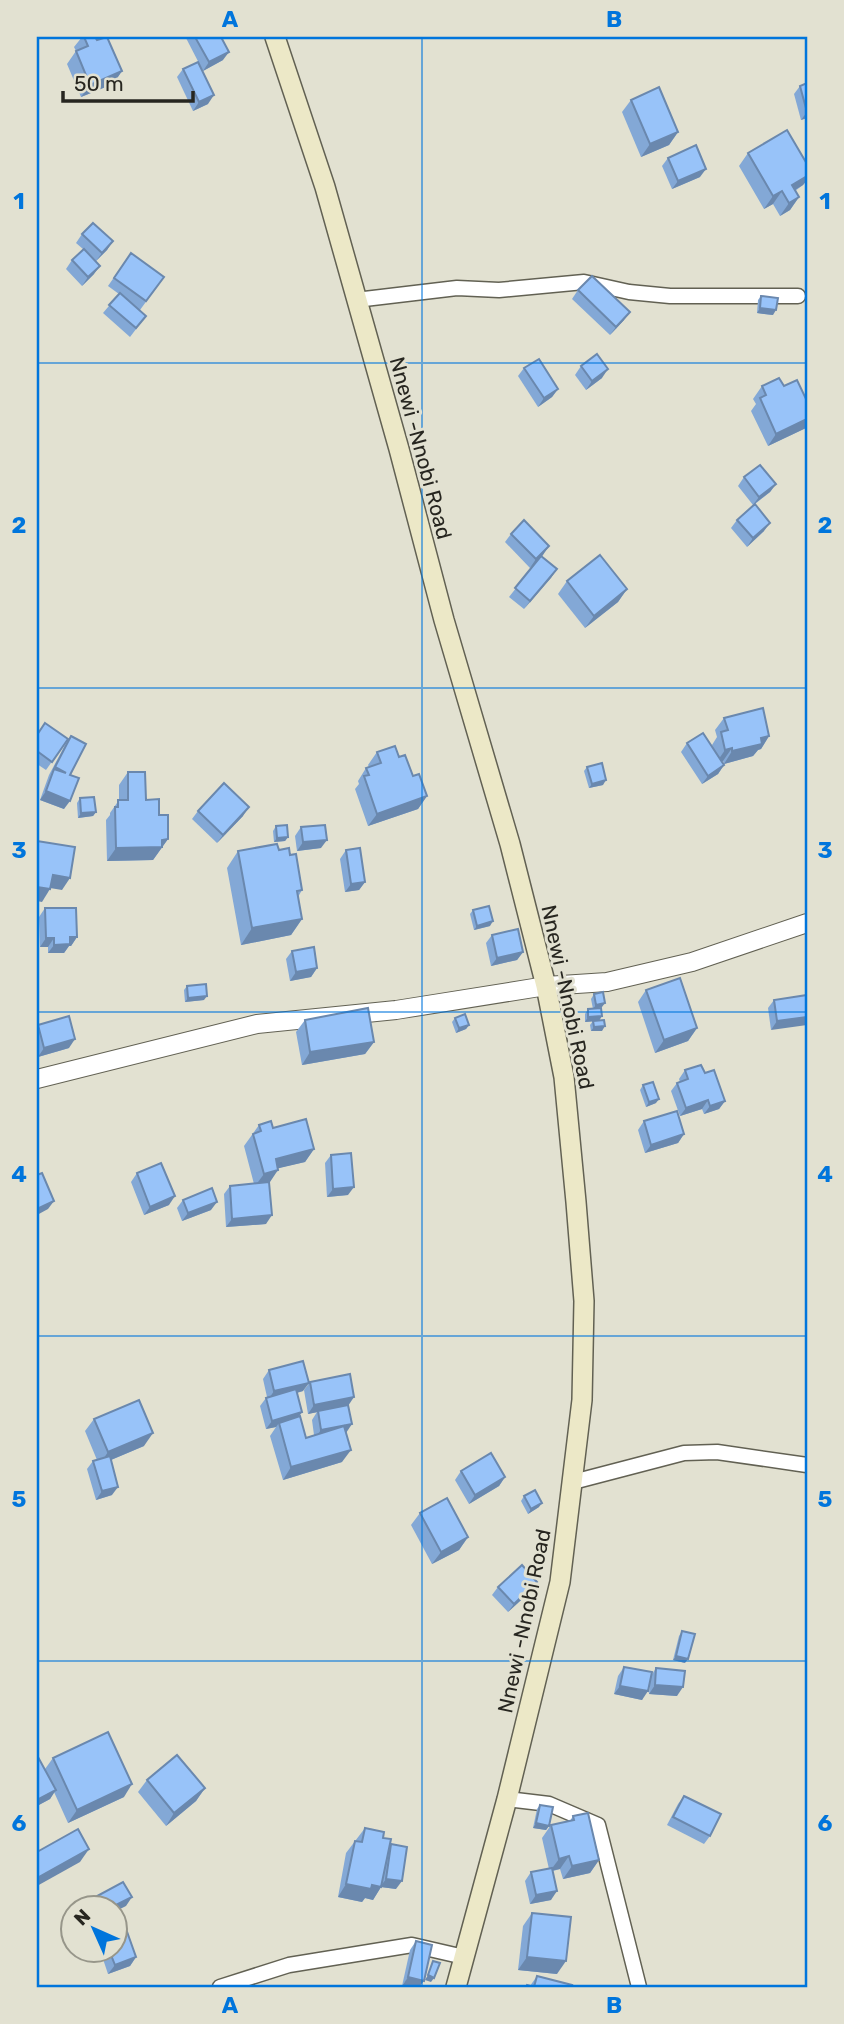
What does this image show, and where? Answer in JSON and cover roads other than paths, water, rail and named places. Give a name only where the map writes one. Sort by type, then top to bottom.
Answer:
[{"type":"main road","name":"Nnewi -Nnobi Road","points":[[275,37],[325,187],[444,620],[510,844],[546,986],[564,1077],[584,1301],[582,1400],[573,1482],[560,1582],[507,1799],[456,1987]]},
{"type":"street","points":[[356,300],[457,288],[499,290],[584,282],[629,292],[670,296],[798,296]]},
{"type":"street","points":[[37,1079],[257,1024],[396,1010],[546,986],[607,982],[692,962],[807,923]]},
{"type":"street","points":[[573,1482],[684,1453],[717,1452],[807,1465]]},
{"type":"street","points":[[507,1799],[549,1804],[598,1825],[639,1987]]},
{"type":"street","points":[[220,1987],[289,1965],[412,1945],[464,1957]]}]
